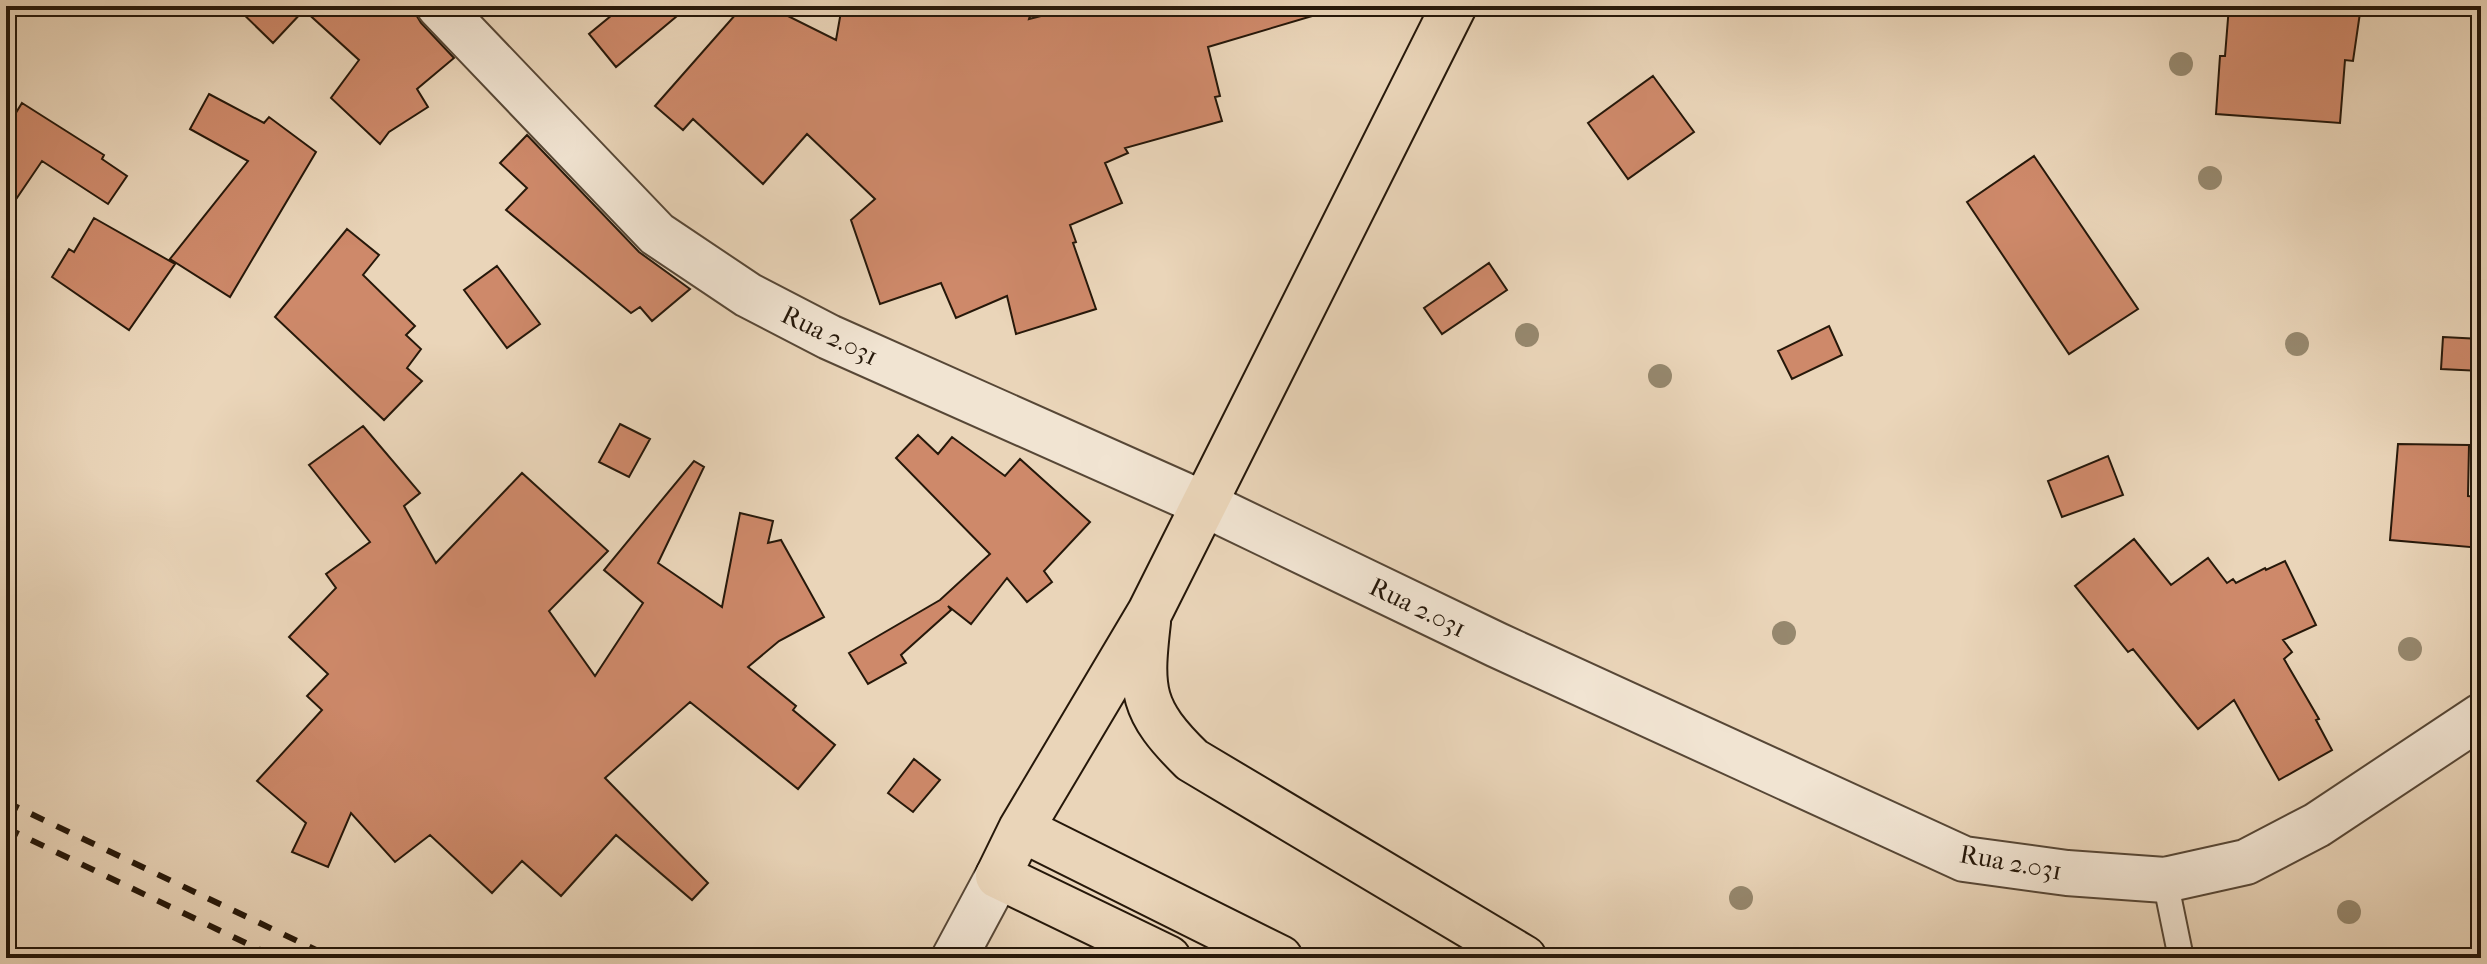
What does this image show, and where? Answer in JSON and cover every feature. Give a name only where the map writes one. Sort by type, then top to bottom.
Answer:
[{"type":"highway","points":[[1168,958],[998,876],[1021,829],[1150,612],[1454,6]]},
{"type":"highway","points":[[1150,612],[1142,672],[1153,715],[1169,738],[1192,760],[1524,958]]},
{"type":"highway","points":[[1021,829],[1280,958]]},
{"type":"highway","points":[[1097,958],[1110,955],[1123,958]]},
{"type":"street","name":"Rua 2.031","points":[[439,6],[657,234],[748,295],[829,337],[1204,504],[1511,651],[1964,859],[2067,873],[2165,880],[2246,862],[2317,825],[2481,716]]},
{"type":"street","points":[[954,958],[998,876]]},
{"type":"lane","points":[[2165,880],[2181,958]]},
{"type":"building","points":[[235,6],[415,6],[421,23],[454,58],[417,89],[428,107],[389,132],[380,144],[331,98],[359,60],[304,10],[273,43]]},
{"type":"building","points":[[623,6],[689,6],[616,67],[589,34]]},
{"type":"building","points":[[743,6],[768,6],[836,40],[842,6],[1033,6],[1029,19],[1080,6],[1318,6],[1319,14],[1208,47],[1220,96],[1215,97],[1222,121],[1125,148],[1128,153],[1105,163],[1122,203],[1070,225],[1076,242],[1073,243],[1096,309],[1016,334],[1007,296],[956,318],[941,283],[880,304],[851,220],[875,199],[807,134],[763,184],[693,119],[683,130],[655,106]]},
{"type":"building","points":[[2229,6],[2361,6],[2353,61],[2345,60],[2340,123],[2216,114],[2220,56],[2225,56]]},
{"type":"building","points":[[1653,76],[1694,132],[1628,179],[1588,123]]},
{"type":"building","points":[[209,94],[264,123],[269,117],[316,152],[230,297],[170,259],[248,161],[190,129]]},
{"type":"building","points":[[22,103],[104,155],[102,159],[127,176],[108,204],[42,161],[6,214],[6,129]]},
{"type":"building","points":[[527,135],[639,252],[690,289],[652,321],[640,307],[631,313],[506,210],[527,188],[500,163]]},
{"type":"building","points":[[2034,156],[2138,309],[2069,354],[1967,202]]},
{"type":"building","points":[[94,218],[175,264],[129,330],[52,277],[69,249],[74,252]]},
{"type":"building","points":[[347,229],[379,255],[363,275],[415,326],[406,335],[421,349],[407,368],[422,381],[384,420],[275,317]]},
{"type":"building","points":[[1489,263],[1507,290],[1442,334],[1424,308]]},
{"type":"building","points":[[497,266],[540,324],[507,348],[464,290]]},
{"type":"building","points":[[1829,326],[1842,355],[1792,379],[1778,351]]},
{"type":"building","points":[[2443,337],[2481,339],[2481,371],[2441,369]]},
{"type":"building","points":[[620,424],[650,439],[629,477],[599,462]]},
{"type":"building","points":[[363,426],[420,493],[404,506],[436,563],[522,473],[608,551],[549,611],[595,676],[643,603],[604,570],[694,461],[704,467],[658,563],[722,607],[740,513],[773,521],[768,543],[781,540],[824,617],[779,641],[748,667],[796,706],[793,710],[835,745],[798,789],[690,702],[605,778],[708,883],[692,900],[616,835],[561,896],[522,861],[492,893],[430,835],[395,862],[351,813],[328,867],[292,852],[306,823],[257,781],[322,710],[307,696],[328,674],[289,637],[336,588],[326,574],[370,542],[309,465]]},
{"type":"building","points":[[918,435],[938,454],[952,437],[1005,476],[1020,459],[1090,522],[1044,571],[1052,582],[1027,602],[1007,578],[971,624],[948,606],[951,610],[901,655],[906,663],[868,684],[849,653],[940,600],[990,554],[896,458]]},
{"type":"building","points":[[2398,444],[2469,445],[2468,496],[2481,497],[2481,548],[2390,540]]},
{"type":"building","points":[[2108,456],[2123,495],[2062,517],[2048,481]]},
{"type":"building","points":[[2134,539],[2171,585],[2208,558],[2227,583],[2233,579],[2236,583],[2285,561],[2316,625],[2283,640],[2292,652],[2284,659],[2319,719],[2316,720],[2332,750],[2279,780],[2234,700],[2198,729],[2133,649],[2128,652],[2075,586]]},
{"type":"building","points":[[914,759],[940,780],[913,812],[888,793]]},
{"type":"railway","points":[[6,802],[333,958]]},
{"type":"railway","points":[[6,828],[277,958]]}]
